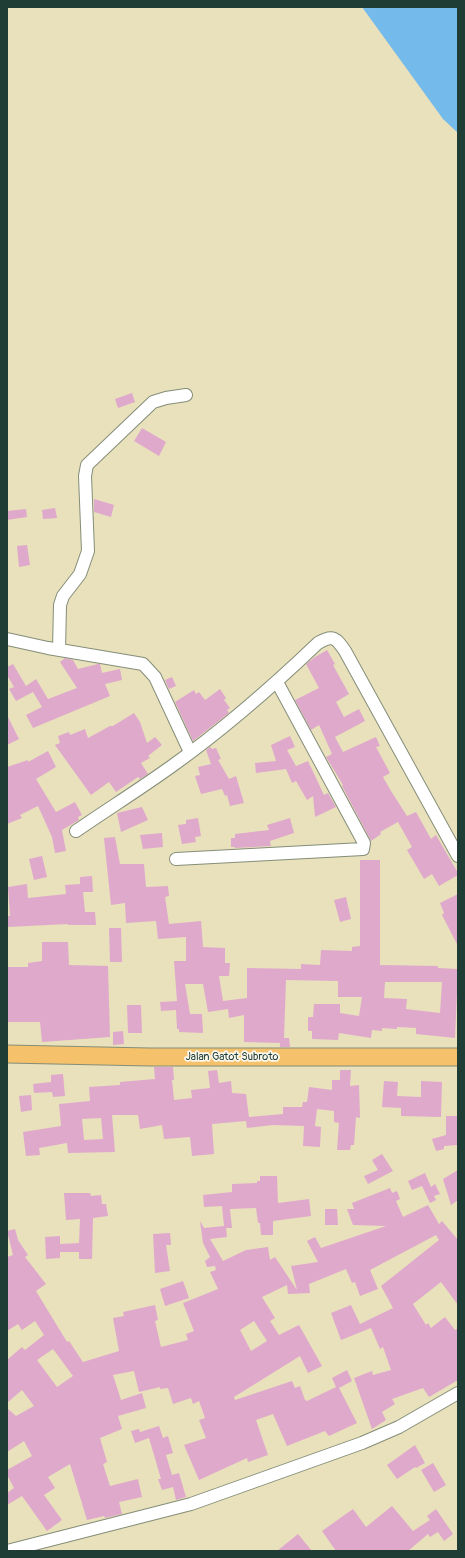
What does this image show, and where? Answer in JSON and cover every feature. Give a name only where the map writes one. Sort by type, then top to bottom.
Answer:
[{"type":"highway","name":"Jalan Gatot Subroto","points":[[7,1054],[150,1057],[458,1057]]},
{"type":"street","points":[[59,650],[60,605],[63,596],[80,574],[88,551],[85,476],[88,465],[153,402],[166,398],[186,395]]},
{"type":"street","points":[[76,831],[190,752],[277,682],[318,643],[326,638],[332,638],[338,641],[345,651],[458,856]]},
{"type":"street","points":[[7,639],[59,650],[143,664],[155,677],[190,752]]},
{"type":"street","points":[[176,859],[358,850],[363,848],[364,843],[277,682]]},
{"type":"street","points":[[7,1551],[191,1504],[362,1443],[399,1427],[458,1393]]},
{"type":"water","points":[[362,7],[458,7],[458,133],[443,119]]},
{"type":"building","points":[[132,393],[135,402],[118,408],[115,399]]},
{"type":"building","points":[[142,428],[166,442],[159,456],[134,441]]},
{"type":"building","points":[[94,499],[114,505],[111,517],[94,512]]},
{"type":"building","points":[[55,508],[57,518],[43,519],[42,510]]},
{"type":"building","points":[[26,509],[27,517],[7,520],[7,511]]},
{"type":"building","points":[[27,545],[30,565],[19,567],[17,546]]},
{"type":"building","points":[[327,650],[335,664],[333,665],[349,694],[336,702],[344,717],[359,709],[365,721],[335,737],[343,752],[376,737],[380,746],[376,747],[390,773],[383,777],[391,791],[407,816],[416,812],[431,839],[436,835],[458,873],[458,875],[439,886],[432,874],[424,879],[407,850],[412,847],[398,822],[380,832],[381,834],[371,841],[342,786],[343,785],[326,757],[332,754],[319,725],[311,730],[295,700],[319,688],[306,664]]},
{"type":"building","points":[[65,658],[73,660],[78,669],[100,664],[102,673],[120,669],[122,680],[105,684],[110,696],[33,728],[26,715],[42,707],[33,692],[16,701],[9,689],[14,687],[7,675],[7,667],[13,664],[26,686],[36,679],[48,699],[77,688],[60,662]]},
{"type":"building","points":[[172,677],[176,686],[169,689],[165,680]]},
{"type":"building","points":[[220,689],[226,698],[224,700],[230,708],[227,710],[229,713],[193,741],[175,702],[194,690],[196,694],[199,692],[205,700]]},
{"type":"building","points":[[134,713],[140,722],[147,743],[155,737],[162,745],[148,756],[150,758],[141,763],[148,774],[140,779],[138,777],[116,792],[109,782],[91,795],[55,745],[60,743],[58,736],[69,732],[70,735],[85,729],[88,738],[110,726],[113,726]]},
{"type":"building","points":[[7,715],[19,739],[7,745]]},
{"type":"building","points":[[290,736],[295,747],[287,750],[296,766],[308,761],[324,795],[328,793],[336,807],[315,817],[313,796],[307,800],[296,781],[292,783],[286,769],[256,773],[255,763],[276,761],[271,745]]},
{"type":"building","points":[[210,747],[212,749],[216,748],[221,759],[218,760],[229,779],[236,776],[244,803],[230,806],[227,795],[225,796],[222,789],[201,794],[195,776],[200,775],[198,767],[211,764],[206,750]]},
{"type":"building","points":[[48,751],[56,767],[36,779],[56,812],[75,802],[82,815],[78,817],[79,820],[62,830],[66,851],[55,853],[52,837],[38,806],[20,815],[22,818],[7,824],[7,767],[28,760],[28,762]]},
{"type":"building","points":[[142,807],[148,820],[121,832],[117,813]]},
{"type":"building","points":[[198,818],[201,836],[195,837],[196,842],[182,844],[178,825],[186,824],[186,820]]},
{"type":"building","points":[[290,818],[294,833],[270,841],[271,846],[231,847],[231,838],[235,838],[235,834],[269,830],[267,825]]},
{"type":"building","points":[[162,833],[163,847],[143,849],[140,835]]},
{"type":"building","points":[[115,837],[120,864],[144,864],[146,887],[168,886],[169,896],[165,897],[169,924],[201,921],[203,947],[225,948],[225,963],[230,963],[229,976],[219,976],[223,1001],[247,998],[247,968],[301,969],[301,964],[320,965],[321,950],[352,951],[352,947],[360,946],[360,860],[380,860],[380,965],[438,966],[438,968],[458,969],[455,1038],[416,1034],[416,1028],[397,1027],[397,1029],[382,1028],[382,1031],[372,1030],[371,1038],[339,1033],[338,1040],[312,1039],[312,1031],[308,1031],[308,1017],[313,1017],[314,1004],[340,1004],[340,1013],[359,1016],[362,997],[338,997],[338,981],[286,980],[284,1038],[289,1038],[290,1047],[280,1047],[280,1043],[244,1042],[244,1015],[229,1018],[228,1009],[208,1012],[203,984],[185,984],[190,1014],[202,1014],[203,1033],[179,1032],[179,1029],[177,1029],[176,1010],[161,1011],[160,1002],[177,1001],[174,961],[186,961],[186,937],[158,939],[156,921],[126,923],[125,903],[111,905],[104,838]],"holes":[[[385,982],[442,982],[440,1013],[406,1009],[407,999],[384,998]]]},
{"type":"building","points":[[42,856],[47,877],[34,880],[29,859]]},
{"type":"building","points":[[92,876],[93,892],[83,892],[85,912],[95,912],[96,925],[68,924],[7,927],[7,916],[10,916],[8,887],[27,884],[28,898],[66,894],[65,885],[80,884],[80,877]]},
{"type":"building","points":[[458,894],[458,946],[442,915],[444,913],[440,903]]},
{"type":"building","points":[[346,897],[351,919],[340,922],[334,900]]},
{"type":"building","points":[[109,928],[121,928],[122,962],[110,962]]},
{"type":"building","points":[[42,942],[68,942],[69,965],[108,966],[110,1037],[42,1042],[40,1022],[7,1022],[7,967],[28,967],[28,963],[42,961]]},
{"type":"building","points":[[127,1005],[141,1005],[142,1033],[128,1033]]},
{"type":"building","points":[[123,1031],[124,1044],[113,1045],[113,1032]]},
{"type":"building","points":[[154,1067],[173,1067],[174,1080],[172,1080],[174,1100],[192,1098],[191,1090],[210,1088],[208,1071],[217,1070],[219,1083],[231,1081],[232,1093],[246,1094],[249,1117],[283,1114],[283,1107],[302,1107],[303,1102],[307,1102],[309,1087],[332,1090],[332,1080],[340,1080],[340,1070],[351,1070],[350,1086],[359,1085],[360,1118],[356,1117],[354,1145],[351,1145],[350,1150],[337,1150],[339,1123],[334,1122],[334,1111],[317,1109],[315,1126],[321,1127],[320,1147],[303,1146],[304,1126],[273,1125],[247,1128],[246,1121],[212,1124],[214,1154],[192,1156],[190,1137],[164,1139],[162,1125],[140,1129],[138,1115],[112,1115],[115,1152],[68,1153],[67,1143],[39,1148],[40,1155],[26,1156],[23,1132],[61,1126],[59,1104],[90,1101],[89,1087],[120,1085],[120,1082],[155,1079]],"holes":[[[101,1118],[103,1139],[84,1140],[82,1119]]]},
{"type":"building","points":[[63,1074],[65,1096],[53,1097],[52,1092],[34,1093],[33,1084],[51,1082],[51,1075]]},
{"type":"building","points":[[384,1081],[398,1082],[397,1096],[421,1097],[421,1081],[442,1082],[441,1117],[401,1116],[401,1108],[382,1107]]},
{"type":"building","points":[[31,1095],[32,1110],[21,1112],[19,1096]]},
{"type":"building","points":[[446,1116],[457,1116],[458,1145],[444,1146],[444,1149],[436,1151],[432,1139],[446,1135]]},
{"type":"building","points":[[382,1154],[393,1171],[368,1184],[364,1176],[378,1170],[372,1160]]},
{"type":"building","points":[[458,1170],[458,1200],[451,1205],[443,1179]]},
{"type":"building","points":[[425,1173],[431,1187],[435,1184],[440,1194],[434,1196],[436,1200],[430,1203],[422,1186],[412,1190],[408,1181]]},
{"type":"building","points":[[260,1176],[277,1176],[278,1203],[309,1199],[311,1216],[273,1221],[273,1235],[261,1235],[260,1223],[258,1223],[256,1208],[230,1209],[232,1228],[226,1228],[227,1237],[210,1239],[223,1261],[246,1250],[268,1247],[270,1260],[275,1257],[297,1290],[291,1266],[318,1262],[307,1241],[315,1237],[321,1248],[386,1226],[353,1225],[347,1209],[354,1209],[352,1203],[390,1188],[392,1193],[397,1191],[400,1199],[396,1201],[403,1217],[428,1205],[439,1224],[442,1221],[458,1240],[458,1305],[441,1282],[413,1304],[426,1325],[428,1323],[431,1328],[445,1317],[455,1330],[458,1328],[458,1380],[429,1397],[423,1388],[392,1399],[395,1404],[382,1412],[386,1420],[372,1429],[354,1378],[372,1371],[373,1375],[391,1370],[383,1347],[380,1349],[371,1328],[341,1340],[331,1313],[351,1305],[360,1324],[393,1308],[381,1286],[439,1240],[436,1235],[370,1270],[378,1289],[360,1296],[355,1282],[352,1283],[346,1269],[309,1284],[310,1293],[288,1294],[287,1285],[262,1297],[275,1318],[270,1321],[279,1335],[299,1325],[322,1366],[308,1373],[300,1356],[234,1397],[235,1400],[292,1381],[295,1388],[300,1386],[305,1400],[307,1401],[336,1387],[332,1378],[347,1370],[352,1381],[339,1388],[357,1423],[329,1436],[325,1431],[287,1446],[273,1414],[256,1420],[268,1455],[248,1462],[247,1458],[199,1480],[184,1445],[206,1438],[199,1420],[205,1418],[199,1401],[193,1404],[191,1398],[173,1404],[168,1388],[160,1389],[160,1387],[139,1392],[134,1371],[113,1375],[121,1400],[142,1393],[146,1408],[118,1416],[122,1429],[100,1438],[107,1462],[103,1464],[110,1486],[138,1479],[142,1497],[119,1502],[122,1514],[87,1520],[70,1464],[48,1477],[55,1488],[44,1495],[62,1520],[47,1531],[22,1496],[7,1505],[7,1493],[14,1488],[7,1475],[7,1470],[32,1456],[24,1441],[7,1452],[7,1408],[16,1416],[34,1406],[22,1390],[7,1403],[7,1360],[22,1347],[25,1350],[44,1335],[35,1321],[22,1330],[18,1324],[7,1331],[7,1257],[13,1255],[7,1231],[15,1229],[18,1240],[28,1255],[25,1257],[46,1284],[36,1291],[67,1342],[69,1341],[83,1362],[119,1351],[113,1318],[124,1316],[123,1312],[155,1305],[158,1320],[155,1321],[161,1347],[188,1340],[186,1334],[194,1331],[183,1303],[218,1289],[210,1272],[216,1270],[215,1266],[207,1267],[205,1261],[210,1257],[203,1243],[200,1221],[204,1228],[224,1226],[222,1206],[204,1207],[203,1195],[232,1192],[232,1184],[257,1183],[257,1181],[260,1181]],"holes":[[[254,1321],[267,1341],[251,1351],[240,1330]],[[53,1349],[73,1376],[57,1387],[37,1360]]]},
{"type":"building","points":[[64,1193],[90,1193],[91,1196],[101,1195],[102,1204],[106,1204],[108,1216],[93,1218],[92,1259],[79,1259],[79,1252],[60,1252],[60,1258],[46,1259],[45,1237],[60,1236],[60,1244],[79,1243],[80,1219],[66,1220]]},
{"type":"building","points":[[325,1209],[337,1209],[338,1225],[325,1225]]},
{"type":"building","points":[[170,1233],[171,1245],[166,1245],[170,1271],[155,1273],[153,1234]]},
{"type":"building","points":[[183,1281],[189,1298],[165,1306],[160,1289]]},
{"type":"building","points":[[159,1426],[163,1438],[168,1436],[173,1453],[166,1455],[172,1475],[179,1473],[186,1497],[176,1500],[173,1487],[162,1490],[158,1479],[161,1479],[149,1438],[135,1443],[131,1431],[139,1429],[140,1432]]},
{"type":"building","points":[[415,1445],[425,1463],[416,1468],[415,1467],[397,1479],[387,1465]]},
{"type":"building","points":[[433,1463],[446,1485],[434,1492],[421,1470]]},
{"type":"building","points":[[392,1506],[413,1531],[430,1520],[427,1516],[436,1509],[453,1534],[444,1541],[438,1532],[430,1537],[428,1534],[408,1551],[336,1551],[322,1531],[353,1509],[366,1527]]},
{"type":"building","points":[[298,1534],[312,1551],[277,1551]]}]
